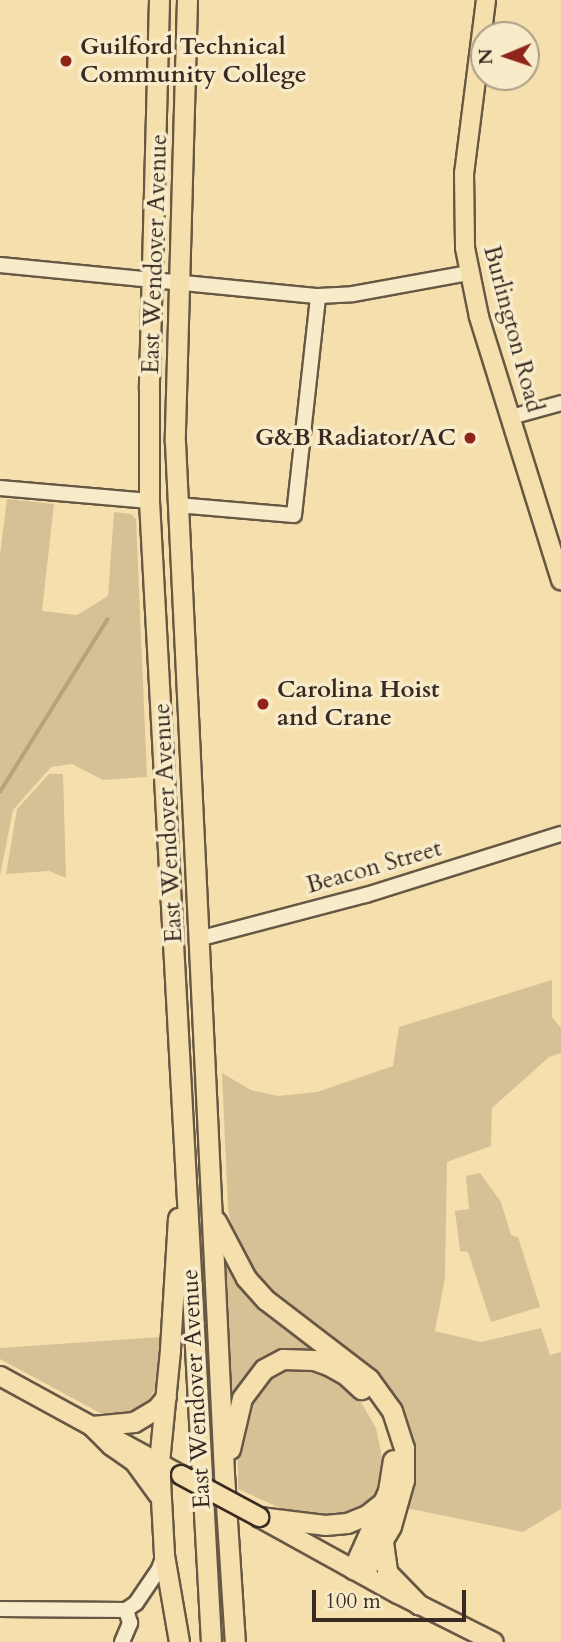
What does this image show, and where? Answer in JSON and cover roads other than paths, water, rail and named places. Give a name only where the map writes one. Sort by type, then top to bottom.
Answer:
[{"type":"highway","name":"East Wendover Avenue","points":[[159,0],[149,501],[211,1642]]},
{"type":"highway","name":"East Wendover Avenue","points":[[187,0],[174,403],[211,1210],[235,1642]]},
{"type":"highway","points":[[178,1642],[164,1555],[159,1462],[166,1397],[184,1122]]},
{"type":"highway","points":[[211,1210],[246,1278],[266,1300],[369,1379],[393,1411],[401,1432],[405,1464],[400,1501],[383,1541],[359,1571]]},
{"type":"highway","points":[[224,1474],[242,1398],[264,1369],[283,1359],[313,1360],[346,1375],[373,1404],[384,1424],[393,1459],[393,1475],[359,1571]]},
{"type":"highway","points":[[92,1426],[134,1422],[157,1408],[166,1397]]},
{"type":"highway","points":[[92,1426],[111,1445],[134,1461],[149,1477],[160,1498]]},
{"type":"highway","points":[[259,1517],[325,1525],[347,1523],[367,1515],[383,1501]]},
{"type":"highway","points":[[383,1541],[387,1572],[418,1604]]},
{"type":"main road","name":"Burlington Road","points":[[486,0],[464,173],[463,223],[469,273],[561,581]]},
{"type":"main road","points":[[0,1376],[418,1604],[494,1642]]},
{"type":"street","points":[[0,265],[318,296],[353,295],[469,273]]},
{"type":"street","points":[[177,505],[294,515],[318,296]]},
{"type":"street","points":[[511,417],[561,403]]},
{"type":"street","points":[[0,488],[149,501]]},
{"type":"street","name":"Beacon Street","points":[[198,939],[366,895],[561,834]]},
{"type":"street","points":[[0,1609],[126,1611],[142,1593],[164,1555]]},
{"type":"street","points":[[121,1642],[130,1623],[126,1611]]},
{"type":"waterway","points":[[0,792],[107,620]]},
{"type":"place","name":"Guilford Technical Community College","points":[[66,61]]},
{"type":"place","name":"G&B Radiator/AC","points":[[470,438]]},
{"type":"place","name":"Carolina Hoist and Crane","points":[[263,704]]}]
